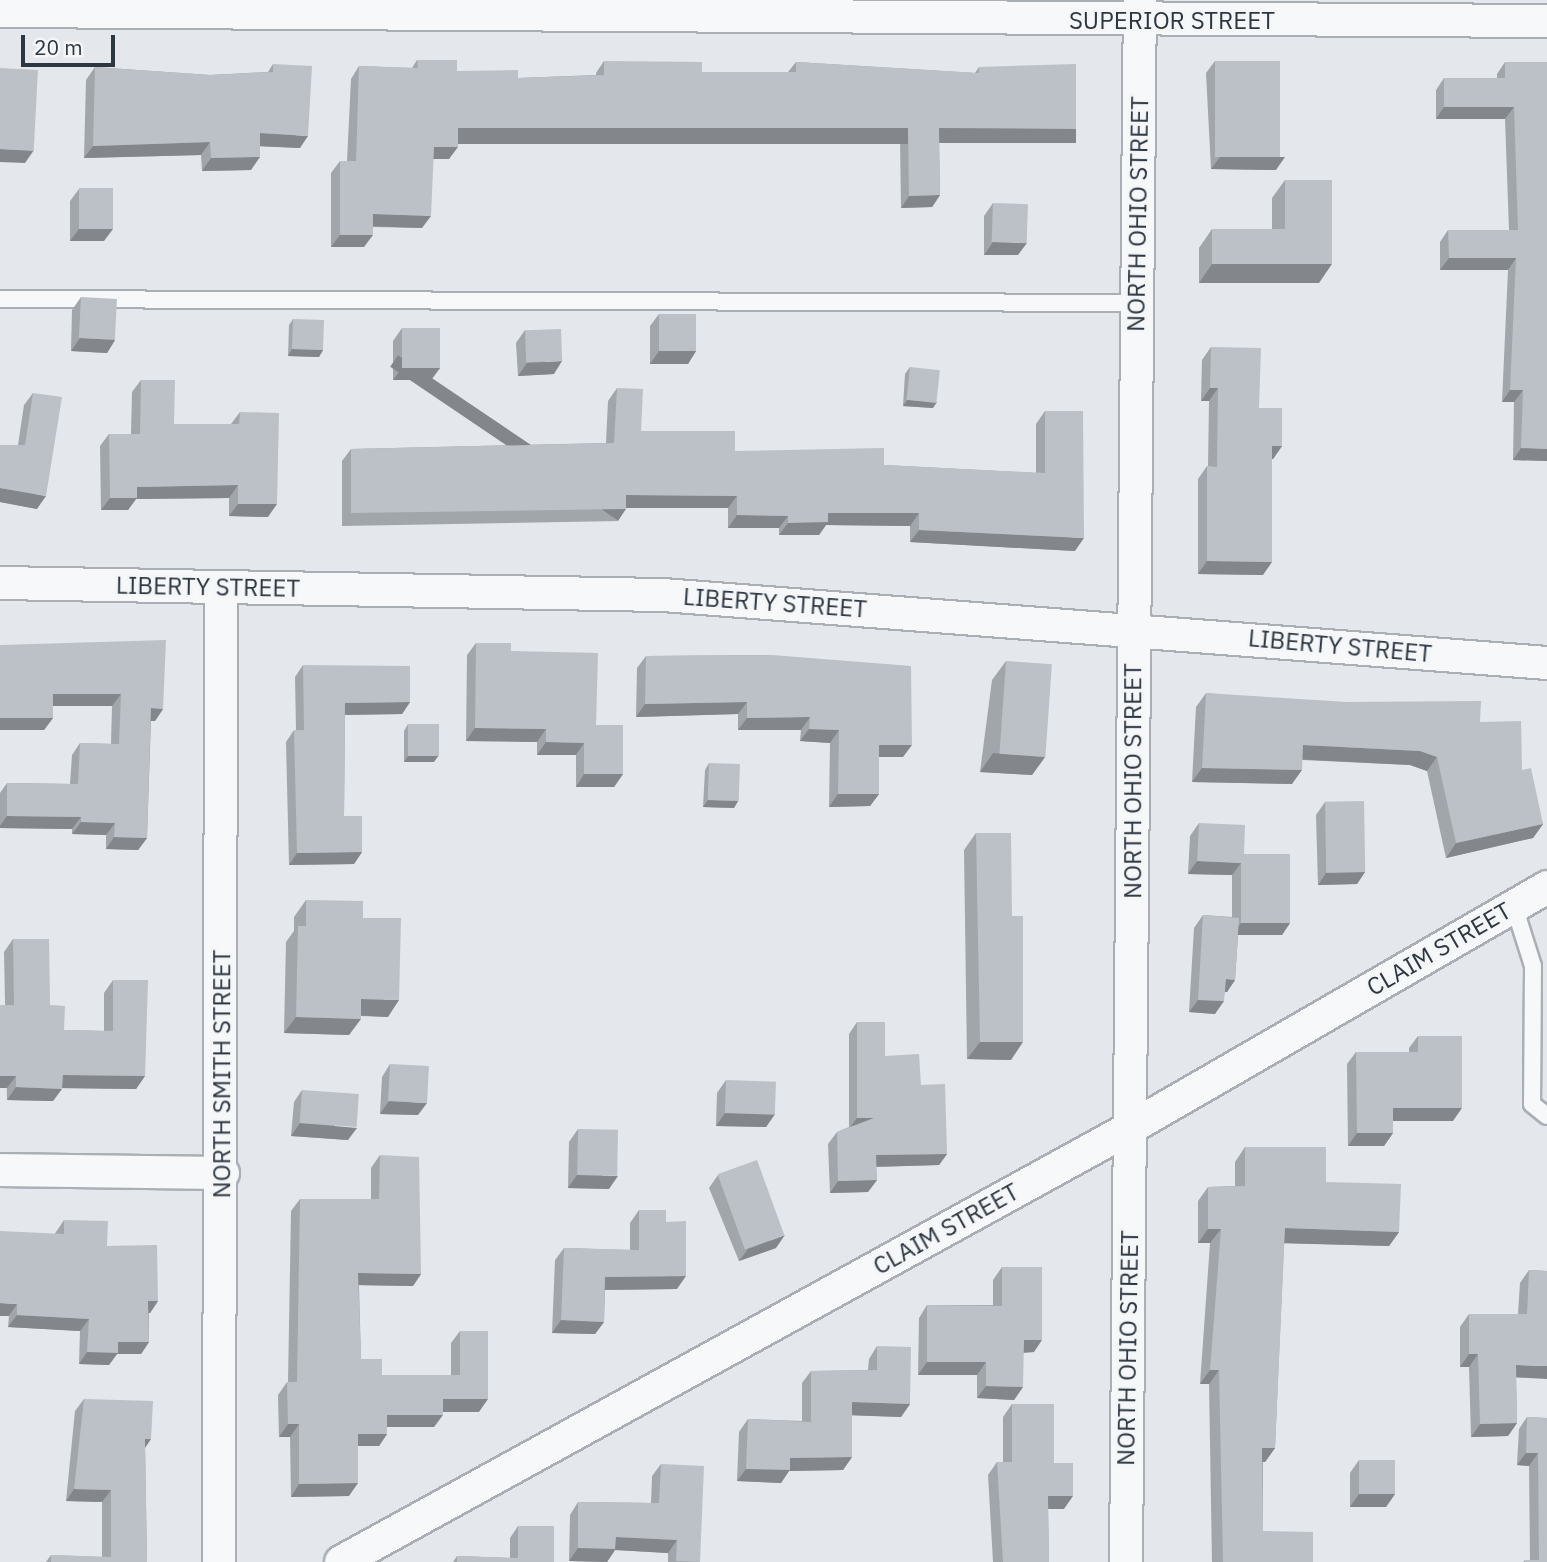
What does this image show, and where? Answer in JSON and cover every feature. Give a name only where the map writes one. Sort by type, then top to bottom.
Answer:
[{"type":"street","name":"SUPERIOR STREET","points":[[0,11],[1140,11],[1547,21]]},
{"type":"street","name":"NORTH OHIO STREET","points":[[1126,1562],[1140,11]]},
{"type":"street","name":"LIBERTY STREET","points":[[0,583],[663,595],[1134,628],[1547,663]]},
{"type":"street","name":"NORTH SMITH STREET","points":[[219,1562],[223,1173],[221,587]]},
{"type":"street","name":"CLAIM STREET","points":[[341,1562],[1130,1128],[1547,887]]},
{"type":"street","points":[[0,1170],[223,1173]]},
{"type":"lane","points":[[0,299],[1137,303]]},
{"type":"lane","points":[[1514,906],[1533,966],[1532,1104],[1547,1116]]},
{"type":"building","points":[[417,60],[457,60],[457,71],[518,70],[518,78],[604,75],[604,61],[702,62],[702,72],[796,72],[796,62],[979,73],[979,67],[1076,64],[1076,129],[939,128],[940,195],[909,196],[908,128],[458,128],[458,147],[434,147],[431,216],[373,214],[373,235],[340,235],[340,161],[356,161],[359,66],[418,68]]},
{"type":"building","points":[[1215,61],[1280,61],[1280,157],[1215,157]]},
{"type":"building","points":[[1505,62],[1547,62],[1547,449],[1521,448],[1523,390],[1510,390],[1516,258],[1449,258],[1448,230],[1518,230],[1514,107],[1444,107],[1444,78],[1505,78]]},
{"type":"building","points":[[273,64],[312,66],[308,136],[260,133],[260,157],[211,158],[210,142],[93,146],[95,67],[210,75],[273,72]]},
{"type":"building","points":[[0,68],[38,70],[34,151],[0,149]]},
{"type":"building","points":[[1285,180],[1332,180],[1332,264],[1212,264],[1212,229],[1285,229]]},
{"type":"building","points":[[79,188],[113,188],[113,229],[79,229]]},
{"type":"building","points":[[993,203],[1028,204],[1027,243],[992,242]]},
{"type":"building","points":[[81,297],[117,299],[115,340],[79,338]]},
{"type":"building","points":[[659,314],[696,314],[696,351],[659,351]]},
{"type":"building","points":[[293,319],[324,320],[323,350],[292,349]]},
{"type":"building","points":[[402,328],[440,328],[440,368],[402,368]]},
{"type":"building","points":[[561,329],[562,361],[526,362],[525,330]]},
{"type":"building","points":[[1211,347],[1261,348],[1259,408],[1282,408],[1282,446],[1272,446],[1272,562],[1207,561],[1207,466],[1217,467],[1218,388],[1210,388]]},
{"type":"building","points":[[910,367],[940,370],[936,403],[907,400]]},
{"type":"building","points":[[141,380],[175,380],[174,424],[239,424],[240,412],[279,413],[277,504],[238,504],[238,485],[137,487],[137,498],[110,498],[109,434],[140,434]]},
{"type":"building","points":[[617,388],[643,389],[641,431],[735,431],[735,451],[884,448],[884,465],[1045,473],[1045,411],[1083,411],[1084,538],[919,530],[919,513],[828,513],[828,522],[788,523],[788,516],[737,515],[737,496],[626,495],[626,509],[351,513],[351,449],[614,443]]},
{"type":"building","points":[[33,393],[62,397],[46,496],[0,488],[0,445],[25,445]]},
{"type":"building","points":[[166,640],[163,709],[151,708],[147,838],[114,837],[115,823],[81,822],[81,817],[7,816],[7,783],[78,784],[80,743],[119,744],[121,694],[53,694],[53,718],[0,718],[0,645]]},
{"type":"building","points":[[476,643],[511,643],[511,651],[598,653],[596,725],[623,725],[623,774],[584,774],[584,743],[546,742],[546,729],[475,728]]},
{"type":"building","points":[[772,655],[911,666],[912,745],[879,745],[879,794],[838,794],[839,730],[809,729],[810,717],[747,718],[747,702],[645,704],[646,656]]},
{"type":"building","points":[[1006,661],[1052,664],[1045,757],[1000,754]]},
{"type":"building","points":[[303,665],[410,666],[410,702],[345,703],[344,816],[362,816],[362,852],[297,853],[294,730],[304,730]]},
{"type":"building","points":[[1206,693],[1346,702],[1481,701],[1480,722],[1521,721],[1522,770],[1531,768],[1543,824],[1456,843],[1437,757],[1420,751],[1303,745],[1302,770],[1202,768]]},
{"type":"building","points":[[408,724],[439,724],[439,756],[408,756]]},
{"type":"building","points":[[709,763],[740,764],[739,801],[708,800]]},
{"type":"building","points":[[1364,801],[1365,872],[1326,873],[1325,802]]},
{"type":"building","points":[[1199,823],[1245,825],[1244,854],[1290,854],[1290,923],[1241,923],[1241,863],[1197,861]]},
{"type":"building","points":[[976,833],[1011,833],[1012,916],[1023,916],[1023,1042],[980,1042]]},
{"type":"building","points":[[306,900],[363,901],[363,918],[401,918],[399,1000],[361,999],[361,1019],[296,1017],[298,926],[306,926]]},
{"type":"building","points":[[1203,915],[1239,918],[1235,980],[1226,979],[1224,1001],[1198,1000]]},
{"type":"building","points":[[13,939],[49,939],[50,1005],[65,1006],[64,1030],[113,1031],[113,980],[148,980],[145,1076],[63,1075],[62,1089],[16,1087],[16,1076],[0,1076],[0,1005],[14,1005]]},
{"type":"building","points":[[857,1022],[885,1022],[885,1056],[919,1054],[921,1085],[945,1084],[947,1154],[876,1155],[877,1180],[838,1181],[837,1132],[874,1118],[857,1118]]},
{"type":"building","points":[[1418,1036],[1462,1036],[1462,1108],[1393,1108],[1393,1133],[1357,1133],[1356,1052],[1418,1052]]},
{"type":"building","points":[[390,1064],[429,1066],[427,1103],[388,1101]]},
{"type":"building","points":[[726,1080],[776,1082],[775,1115],[725,1113]]},
{"type":"building","points":[[302,1090],[359,1094],[357,1127],[300,1123]]},
{"type":"building","points":[[578,1129],[618,1130],[617,1176],[577,1175]]},
{"type":"building","points":[[1245,1147],[1326,1147],[1326,1182],[1401,1184],[1399,1232],[1285,1228],[1275,1448],[1262,1448],[1263,1531],[1313,1532],[1313,1562],[1223,1562],[1219,1370],[1210,1370],[1221,1229],[1208,1229],[1208,1187],[1245,1186]]},
{"type":"building","points":[[380,1155],[419,1157],[421,1274],[358,1273],[361,1359],[382,1359],[382,1375],[460,1375],[460,1331],[488,1331],[488,1399],[443,1399],[443,1415],[387,1415],[387,1434],[358,1434],[358,1483],[299,1484],[299,1424],[288,1424],[287,1382],[297,1382],[300,1199],[379,1199]]},
{"type":"building","points":[[757,1160],[784,1235],[745,1250],[718,1174]]},
{"type":"building","points":[[639,1210],[666,1210],[666,1222],[686,1221],[686,1276],[605,1277],[604,1322],[561,1320],[564,1248],[639,1250]]},
{"type":"building","points":[[64,1220],[108,1221],[107,1246],[157,1245],[158,1301],[148,1301],[149,1342],[118,1342],[118,1353],[87,1352],[89,1319],[17,1315],[17,1304],[0,1303],[0,1231],[64,1234]]},
{"type":"building","points":[[1002,1267],[1042,1267],[1042,1340],[1024,1340],[1023,1387],[986,1386],[986,1362],[927,1362],[927,1305],[1002,1306]]},
{"type":"building","points":[[1529,1270],[1547,1271],[1547,1366],[1516,1365],[1517,1423],[1480,1424],[1478,1354],[1469,1354],[1469,1314],[1527,1314]]},
{"type":"building","points":[[877,1346],[911,1347],[910,1404],[852,1402],[852,1457],[790,1458],[790,1470],[746,1469],[748,1419],[811,1422],[811,1371],[877,1370]]},
{"type":"building","points":[[84,1399],[153,1401],[151,1439],[145,1439],[147,1562],[51,1562],[51,1555],[111,1557],[111,1490],[74,1489]]},
{"type":"building","points":[[1012,1404],[1054,1404],[1054,1463],[1073,1463],[1073,1496],[1048,1496],[1049,1562],[1003,1562],[997,1462],[1012,1462]]},
{"type":"building","points":[[1527,1417],[1547,1418],[1547,1562],[1525,1562],[1539,1560],[1538,1453],[1526,1453]]},
{"type":"building","points":[[1359,1460],[1395,1460],[1395,1494],[1359,1494]]},
{"type":"building","points":[[661,1464],[704,1466],[700,1562],[676,1561],[677,1540],[616,1537],[615,1549],[578,1548],[578,1502],[659,1503]]},
{"type":"building","points":[[518,1526],[554,1526],[554,1562],[457,1562],[457,1556],[518,1558]]}]
